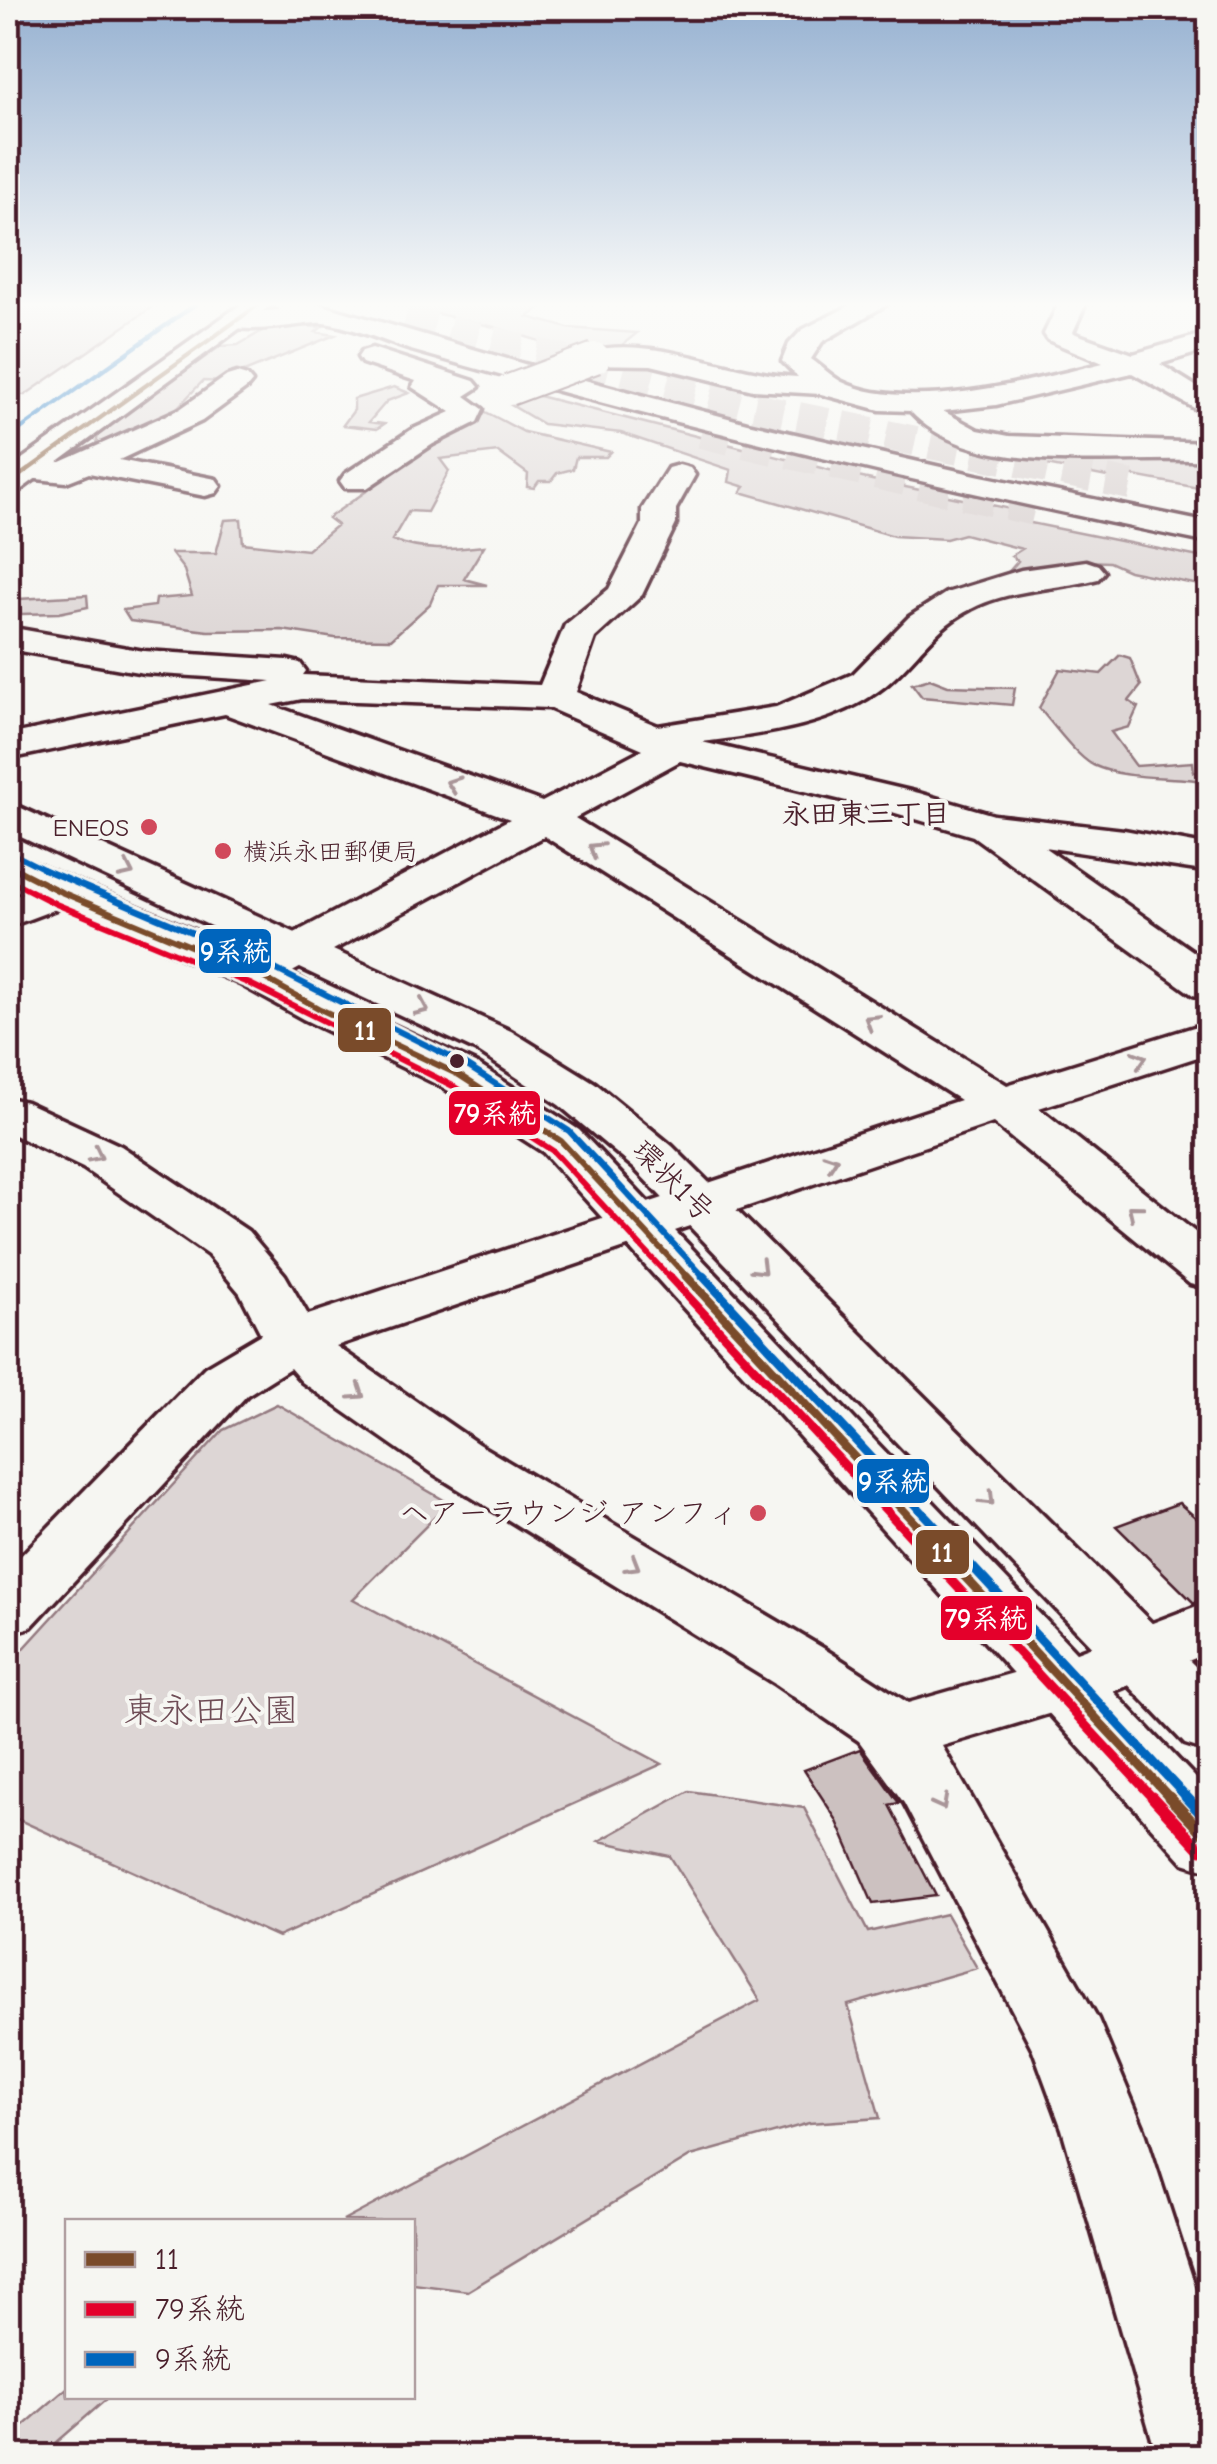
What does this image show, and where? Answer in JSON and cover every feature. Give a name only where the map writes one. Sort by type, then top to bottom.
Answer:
[{"type":"main road","points":[[14,469],[82,418]]},
{"type":"main road","points":[[14,469],[66,472],[185,418]]},
{"type":"main road","points":[[356,481],[422,437],[462,418]]},
{"type":"main road","points":[[703,418],[810,449],[1210,532]]},
{"type":"main road","points":[[754,418],[1210,515]]},
{"type":"main road","points":[[926,418],[936,426],[998,443],[1042,449],[1210,452]]},
{"type":"main road","points":[[1174,449],[1188,438],[1210,430]]},
{"type":"main road","points":[[86,464],[205,486]]},
{"type":"main road","points":[[554,698],[578,634],[624,594],[659,524],[660,509],[680,475]]},
{"type":"main road","points":[[1034,511],[1210,546]]},
{"type":"main road","points":[[275,962],[545,818],[664,743],[773,720],[861,686],[889,664],[922,626],[976,591],[1003,583],[1086,572]]},
{"type":"main road","points":[[8,638],[144,662],[299,671],[302,687]]},
{"type":"main road","points":[[8,747],[302,687],[554,698],[664,743],[935,810],[988,827],[1204,852]]},
{"type":"main road","points":[[228,702],[545,818],[1001,1103],[1210,1272]]},
{"type":"main road","name":"環状1号","points":[[8,815],[275,962],[320,1008],[458,1075],[561,1141],[1210,1842]]},
{"type":"main road","points":[[988,827],[1210,985]]},
{"type":"main road","name":"環状1号","points":[[8,865],[61,892],[275,962],[494,1041],[576,1094],[653,1157],[1210,1725]]},
{"type":"main road","points":[[8,914],[61,892]]},
{"type":"main road","points":[[8,1610],[226,1381],[296,1339],[1001,1103],[1210,1038]]},
{"type":"main road","points":[[8,1114],[102,1157],[228,1244],[265,1288],[296,1339],[322,1368],[456,1460],[799,1666],[884,1722],[930,1784],[1070,2043],[1103,2130],[1203,2456]]},
{"type":"main road","points":[[893,1734],[1064,1684],[1210,1625]]},
{"type":"green space","points":[[119,418],[160,418],[95,447],[99,432]]},
{"type":"green space","points":[[348,418],[372,418],[369,422],[384,424],[377,429],[343,425]]},
{"type":"green space","points":[[466,418],[497,418],[524,432],[611,452],[606,457],[576,457],[573,469],[557,473],[551,481],[539,481],[534,488],[527,487],[528,474],[498,452],[440,459],[449,471],[427,512],[409,511],[392,540],[437,549],[484,546],[464,579],[487,585],[438,585],[430,604],[391,639],[335,638],[282,630],[208,631],[130,621],[123,610],[155,606],[156,599],[192,596],[184,570],[171,553],[216,553],[225,520],[241,519],[243,543],[307,550],[337,525],[328,518],[375,485],[367,482]]},
{"type":"green space","points":[[533,418],[625,418],[853,476],[1020,511],[1011,519],[1209,559],[1209,587],[1129,571],[1109,562],[1084,561],[1004,577],[1018,561],[1011,556],[1022,549],[964,534],[946,539],[894,536],[741,492],[745,487],[729,482],[731,470],[621,433],[543,424]]},
{"type":"green space","points":[[1026,455],[1209,457],[1209,490],[1129,475],[1122,480],[1021,460]]},
{"type":"green space","points":[[87,595],[88,607],[21,614],[19,599]]},
{"type":"green space","points":[[1120,655],[1130,658],[1141,686],[1129,701],[1138,707],[1129,727],[1111,732],[1136,766],[1193,762],[1194,772],[1209,774],[1209,782],[1120,773],[1093,765],[1039,708],[1060,669],[1101,674]]},
{"type":"green space","points":[[930,679],[948,686],[1015,688],[1012,705],[922,697],[912,684]]},
{"type":"green space","name":"東永田公園","points":[[277,1404],[449,1503],[353,1599],[662,1764],[278,1937],[8,1815],[8,1666],[223,1430]]},
{"type":"green space","points":[[689,1791],[804,1808],[868,1932],[946,1914],[977,1968],[848,2005],[880,2118],[809,2123],[691,2156],[468,2291],[415,2284],[415,2219],[347,2219],[760,2000],[670,1856],[599,1841]]},
{"type":"green space","points":[[65,2390],[65,2399],[107,2399],[41,2456],[8,2456],[8,2439]]},
{"type":"building","points":[[1179,1503],[1210,1530],[1210,1598],[1194,1603],[1116,1526]]},
{"type":"building","points":[[860,1749],[899,1803],[889,1805],[936,1896],[873,1904],[836,1819],[804,1770]]},
{"type":"tunnel","points":[[803,418],[1131,485]]},
{"type":"tunnel","points":[[701,433],[1034,511]]},
{"type":"transit line","name":"9系統","points":[[8,438],[36,418]]},
{"type":"transit line","name":"11","points":[[8,484],[100,418]]},
{"type":"transit line","name":"9系統","points":[[14,854],[66,881],[261,962],[464,1064],[569,1131],[1210,1823]]},
{"type":"transit line","name":"11","points":[[8,865],[61,892],[255,973],[320,1009],[459,1075],[561,1141],[1210,1841]]},
{"type":"transit line","name":"79系統","points":[[8,879],[56,904],[250,984],[453,1086],[553,1151],[1201,1850]]},
{"type":"place","name":"ENEOS","points":[[149,827]]},
{"type":"place","name":"横浜永田郵便局","points":[[223,851]]},
{"type":"place","name":"ヘアーラウンジ アンフィ","points":[[758,1513]]},
{"type":"district","name":"永田東三丁目","points":[[866,814]]}]
